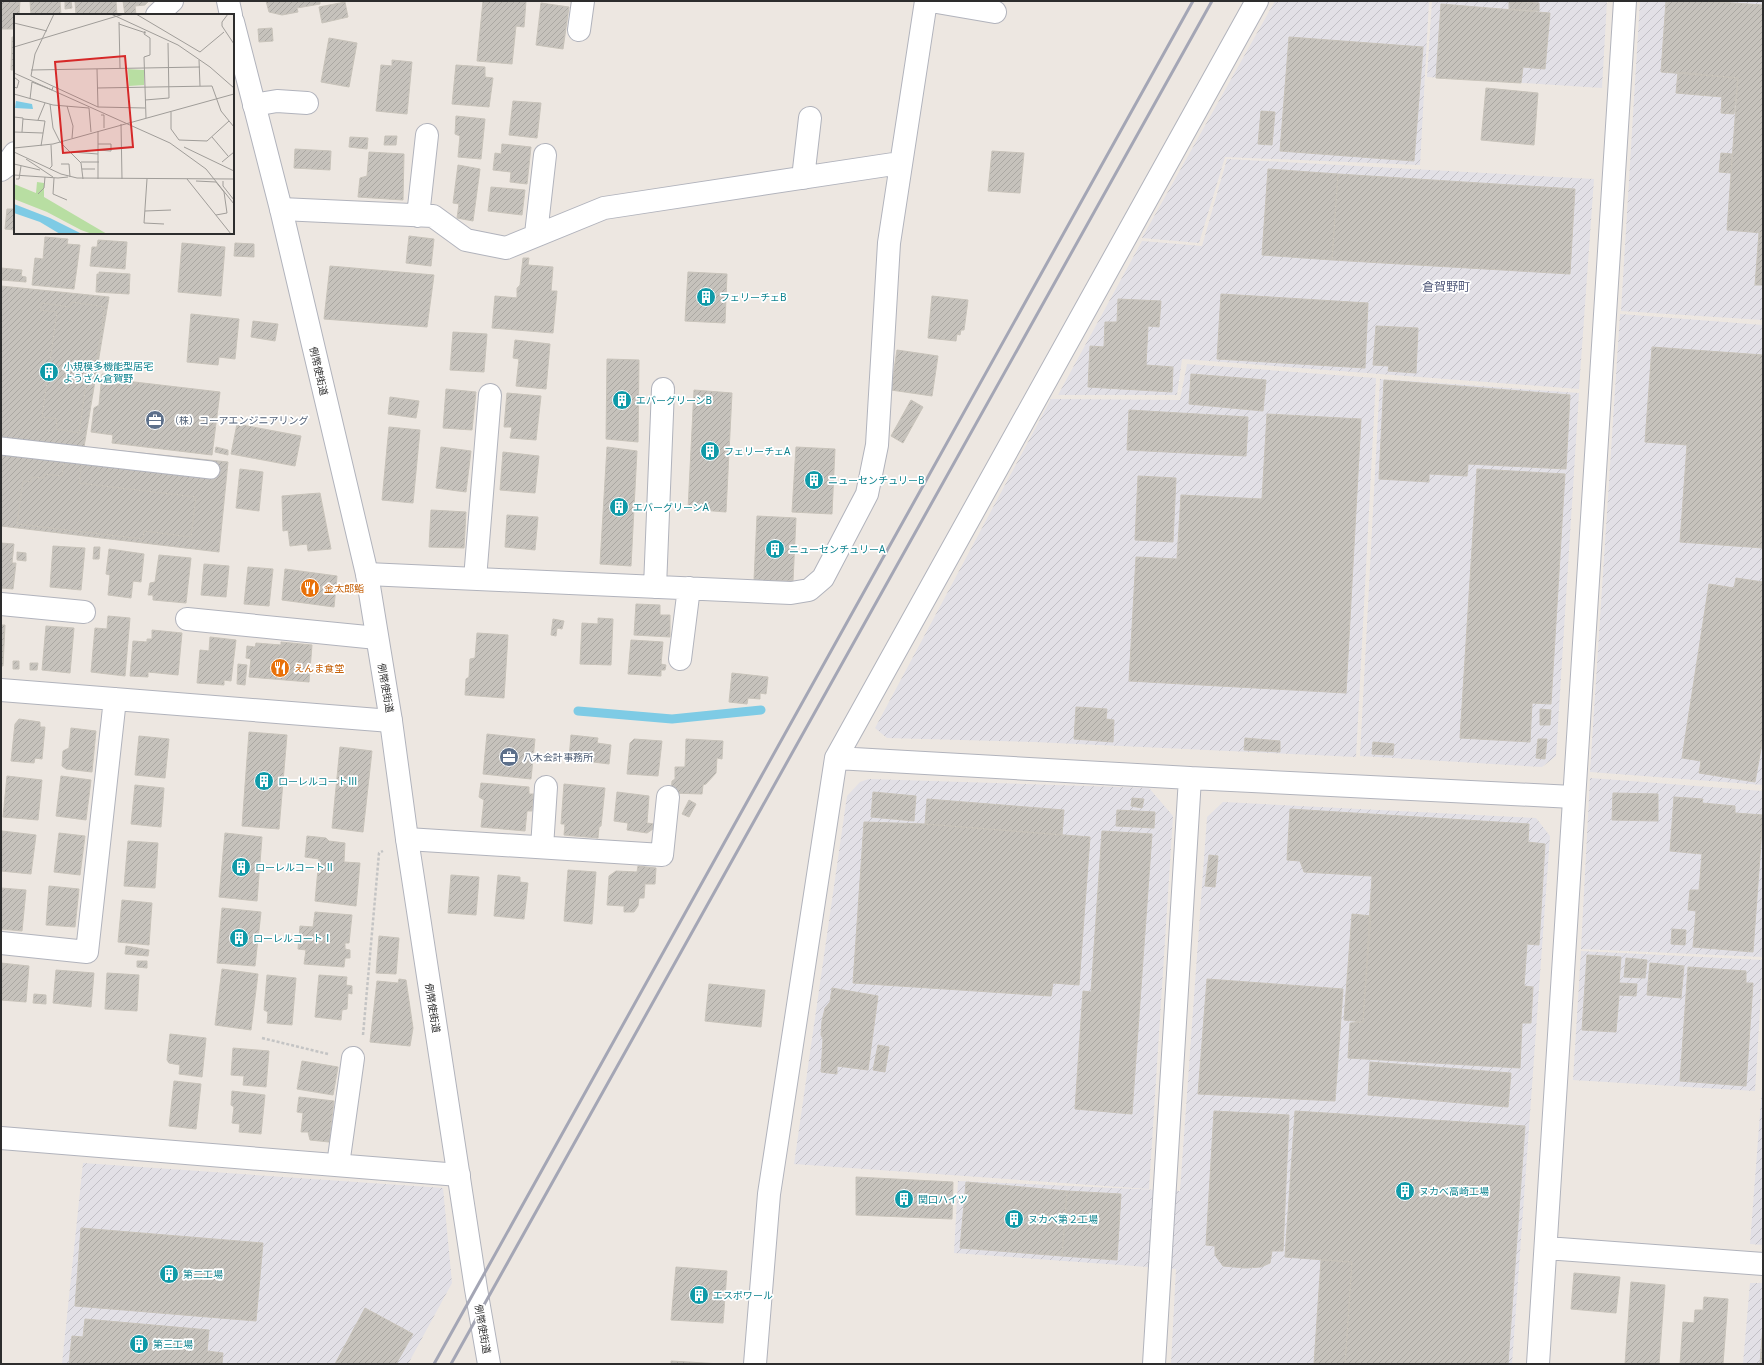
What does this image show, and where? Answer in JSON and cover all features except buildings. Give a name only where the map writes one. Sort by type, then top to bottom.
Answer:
[{"type":"street","points":[[157,14],[172,1]]},
{"type":"street","points":[[228,1],[231,14]]},
{"type":"street","points":[[579,30],[583,1]]},
{"type":"street","points":[[367,574],[791,593],[809,590],[823,578],[867,494],[877,445],[889,243],[900,163],[926,1]]},
{"type":"street","points":[[932,1],[995,12]]},
{"type":"street","points":[[755,1364],[769,1194],[836,758],[1257,1]]},
{"type":"street","points":[[1538,1364],[1625,1]]},
{"type":"street","name":"例幣使街道","points":[[234,26],[281,209],[367,574],[391,721],[489,1364]]},
{"type":"street","points":[[254,105],[277,101],[307,103]]},
{"type":"street","points":[[803,178],[810,118]]},
{"type":"street","points":[[418,216],[427,135]]},
{"type":"street","points":[[536,234],[545,155]]},
{"type":"street","points":[[281,209],[432,216],[466,240],[506,248],[536,234],[604,208],[900,163]]},
{"type":"street","points":[[655,587],[663,389]]},
{"type":"street","points":[[475,579],[490,395]]},
{"type":"street","points":[[680,659],[688,588]]},
{"type":"street","points":[[1,604],[84,612]]},
{"type":"street","points":[[187,619],[377,638]]},
{"type":"street","points":[[1,690],[391,721]]},
{"type":"street","points":[[1,943],[87,952],[116,699]]},
{"type":"street","points":[[836,758],[1190,778],[1573,797]]},
{"type":"street","points":[[1154,1364],[1190,778]]},
{"type":"street","points":[[542,847],[546,787]]},
{"type":"street","points":[[408,839],[662,855],[668,797]]},
{"type":"street","points":[[338,1165],[353,1058]]},
{"type":"street","points":[[1,1138],[459,1175]]},
{"type":"street","points":[[1546,1248],[1763,1264]]},
{"type":"lane","points":[[1,446],[212,470]]},
{"type":"path","points":[[262,1038],[322,1053],[353,1058],[362,1040],[379,853],[384,850]]},
{"type":"shaded area","points":[[1275,1],[1429,1],[1420,165],[1225,157],[1199,243],[1142,238]]},
{"type":"shaded area","points":[[1432,1],[1607,1],[1602,88],[1427,77]]},
{"type":"shaded area","points":[[1640,1],[1763,1],[1763,320],[1621,311]]},
{"type":"shaded area","points":[[1227,159],[1594,179],[1579,389],[1182,359],[1177,395],[1058,395],[1142,241],[1202,246]]},
{"type":"shaded area","points":[[1620,314],[1763,325],[1763,785],[1590,772]]},
{"type":"shaded area","points":[[1187,364],[1376,378],[1356,757],[1034,742],[887,738],[875,728],[1051,399],[1180,400]]},
{"type":"shaded area","points":[[1380,379],[1579,393],[1556,756],[1542,767],[1360,756]]},
{"type":"shaded area","points":[[1590,778],[1763,791],[1763,957],[1581,949]]},
{"type":"shaded area","points":[[869,779],[1149,788],[1173,816],[1149,1189],[794,1164],[847,796],[860,782]]},
{"type":"shaded area","points":[[1223,802],[1536,818],[1550,836],[1512,1364],[1171,1364],[1176,1269],[954,1253],[958,1181],[1180,1191],[1207,817]]},
{"type":"shaded area","points":[[1581,951],[1763,960],[1755,1091],[1573,1080]]},
{"type":"shaded area","points":[[1763,1075],[1763,1245],[1750,1244]]},
{"type":"shaded area","points":[[83,1163],[443,1188],[452,1283],[408,1364],[62,1364]]},
{"type":"shaded area","points":[[1750,1283],[1763,1283],[1763,1364],[1743,1364]]},
{"type":"waterway","points":[[578,711],[672,719],[761,710]]},
{"type":"railway","points":[[434,1364],[1193,1]]},
{"type":"railway","points":[[451,1364],[1212,1]]},
{"type":"place","name":"フェリーチェB","points":[[706,297]]},
{"type":"place","name":"小規模多機能型居宅 ようざん倉賀野","points":[[49,372]]},
{"type":"place","name":"エバーグリーンB","points":[[622,400]]},
{"type":"place","name":"（株）コーアエンジニアリング","points":[[155,420]]},
{"type":"place","name":"フェリーチェA","points":[[710,451]]},
{"type":"place","name":"ニューセンチュリーB","points":[[814,480]]},
{"type":"place","name":"エバーグリーンA","points":[[619,507]]},
{"type":"place","name":"ニューセンチュリーA","points":[[775,549]]},
{"type":"place","name":"金太郎鮨","points":[[310,588]]},
{"type":"place","name":"えんま食堂","points":[[280,668]]},
{"type":"place","name":"八木会計事務所","points":[[509,757]]},
{"type":"place","name":"ローレルコートⅢ","points":[[264,781]]},
{"type":"place","name":"ローレルコートⅡ","points":[[241,867]]},
{"type":"place","name":"ローレルコートⅠ","points":[[239,938]]},
{"type":"place","name":"ヌカべ高崎工場","points":[[1405,1191]]},
{"type":"place","name":"関口ハイツ","points":[[904,1199]]},
{"type":"place","name":"ヌカべ第２工場","points":[[1014,1219]]},
{"type":"place","name":"第二工場","points":[[169,1274]]},
{"type":"place","name":"エスポワール","points":[[699,1295]]},
{"type":"place","name":"第三工場","points":[[139,1344]]},
{"type":"district","name":"倉賀野町","points":[[1446,287]]}]
